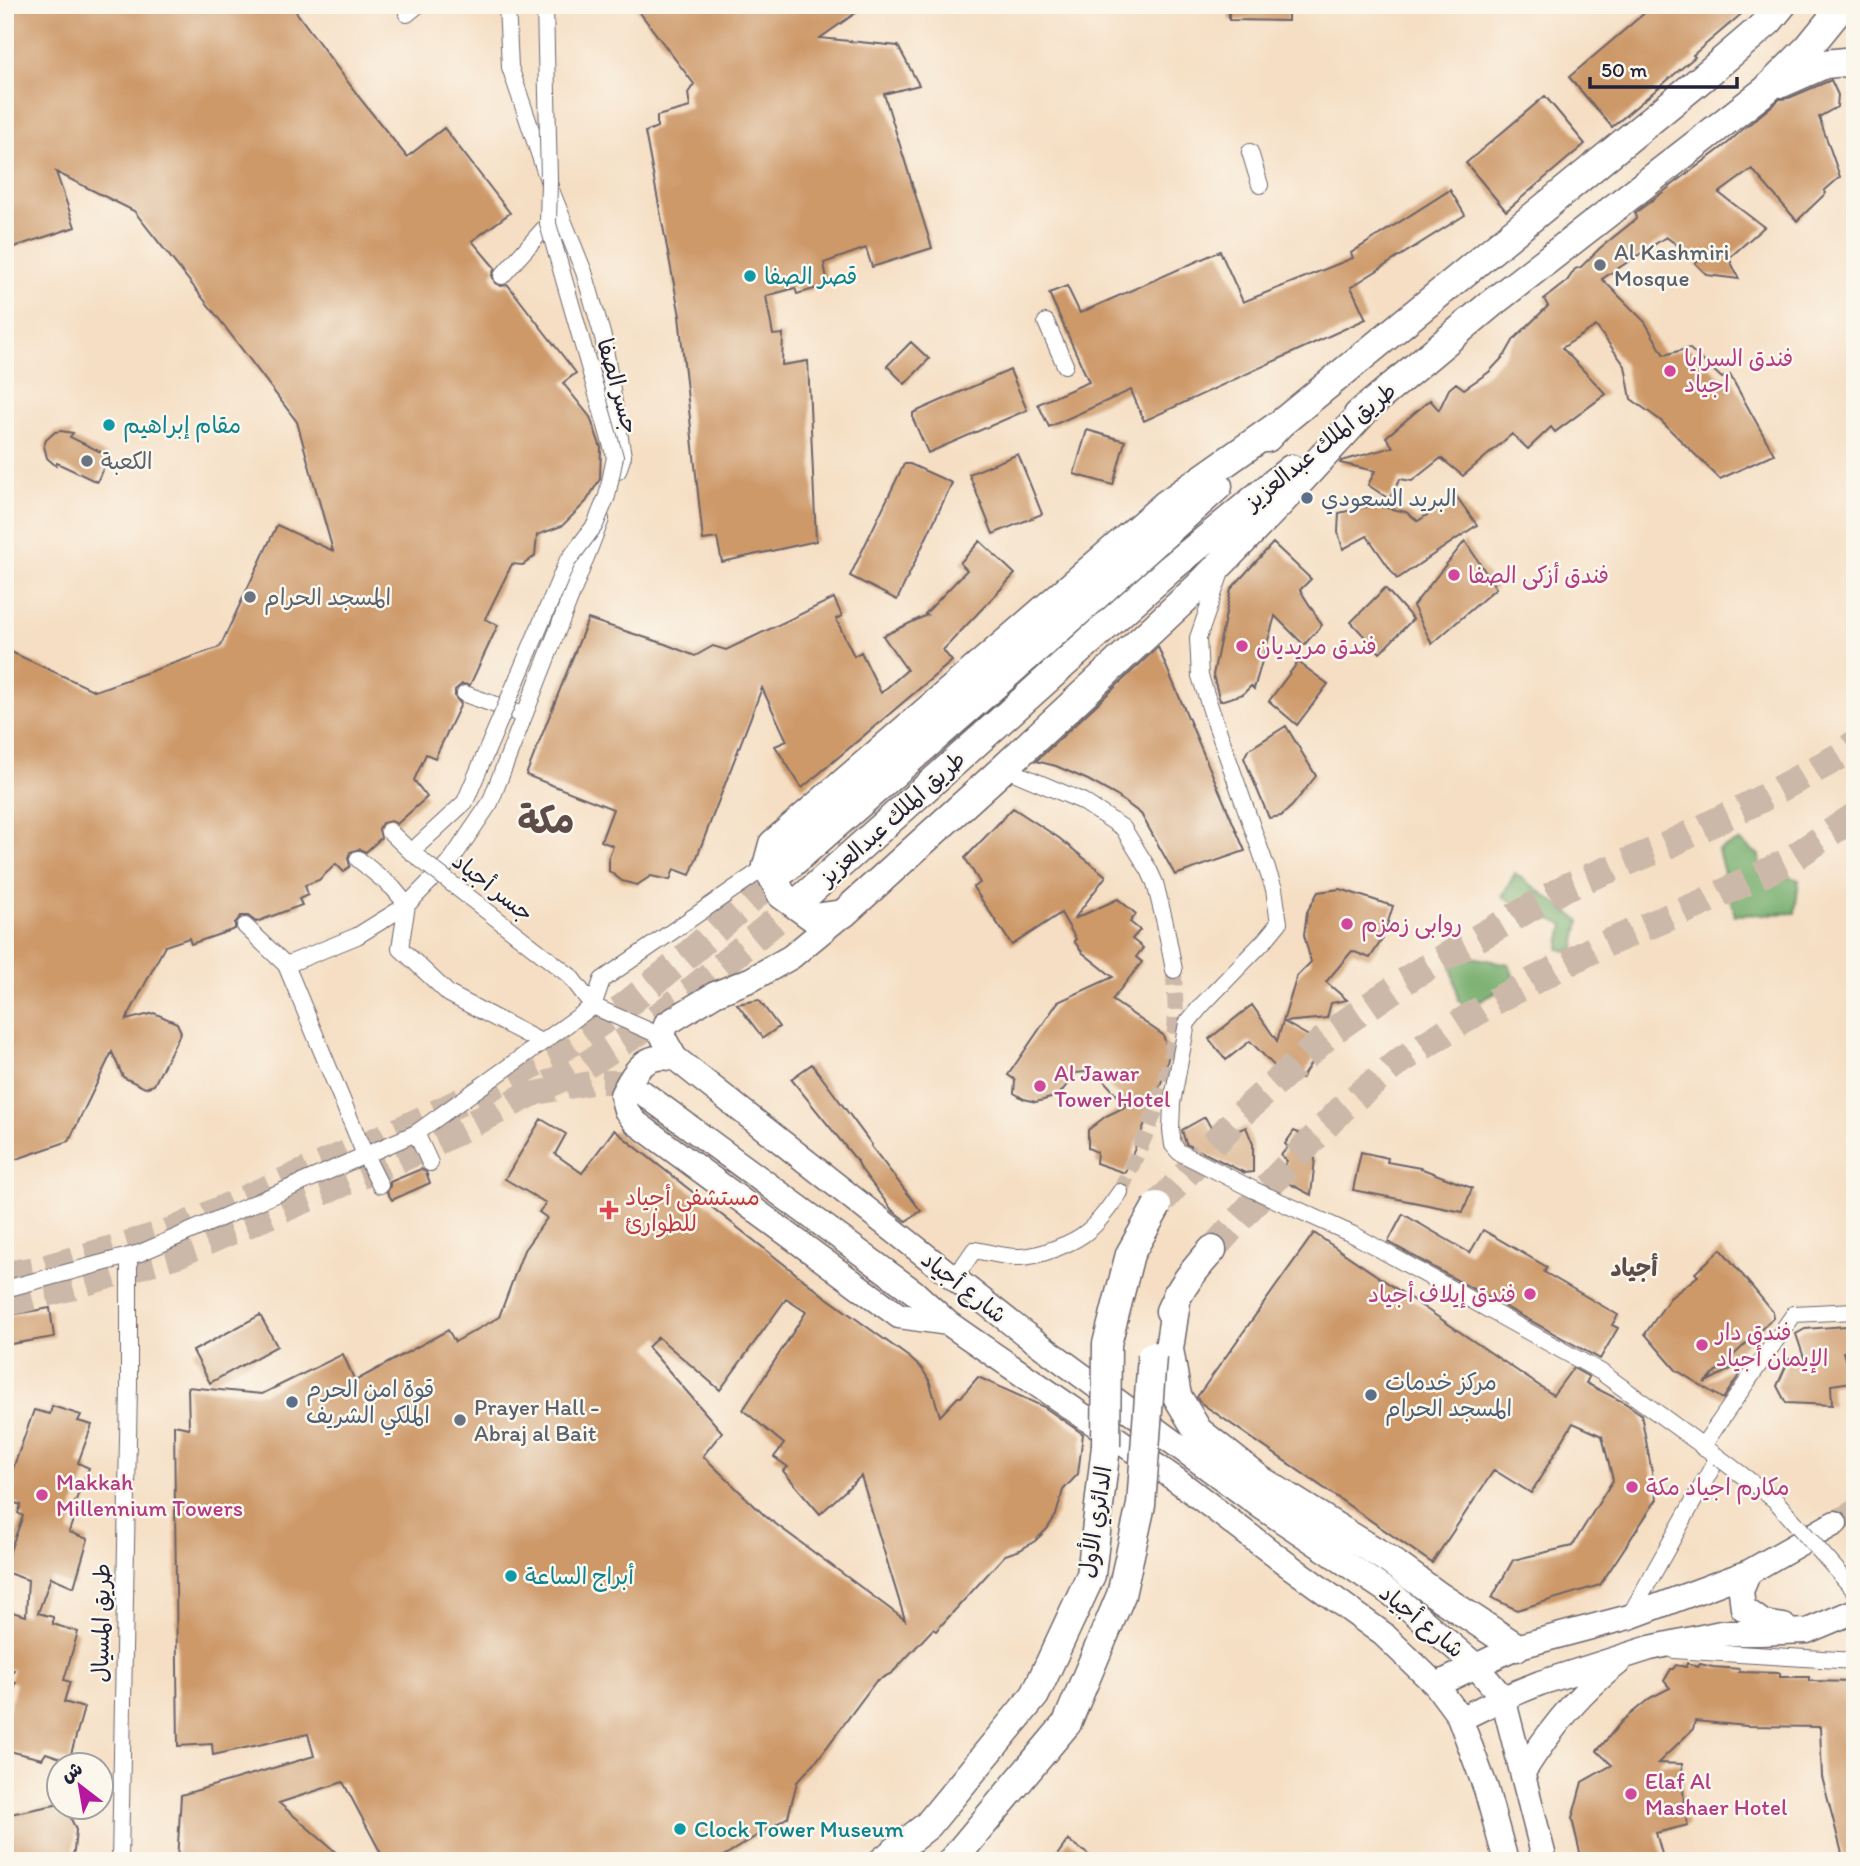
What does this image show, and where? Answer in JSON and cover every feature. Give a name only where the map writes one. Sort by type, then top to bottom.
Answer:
[{"type":"highway","name":"طريق الملك عبدالعزيز","points":[[776,868],[1099,593],[1229,476],[1280,424],[1700,80],[1769,20],[1782,5]]},
{"type":"highway","name":"طريق الملك عبدالعزيز","points":[[804,897],[1171,568],[1492,303],[1766,90],[1808,48],[1843,5]]},
{"type":"highway","points":[[1766,90],[1825,64],[1855,61]]},
{"type":"highway","points":[[776,868],[782,895],[814,918],[844,914],[1225,560],[1372,403]]},
{"type":"highway","name":"الدائري الأول","points":[[883,1861],[928,1825],[1035,1695],[1091,1575],[1106,1446],[1107,1344],[1130,1254],[1157,1206]]},
{"type":"highway","name":"الدائري الأول","points":[[952,1861],[1067,1723],[1121,1595],[1141,1505],[1152,1356],[1177,1295],[1189,1275],[1212,1250]]},
{"type":"highway","points":[[1177,1295],[1169,1349],[1177,1396],[1198,1431],[1260,1480],[1389,1560],[1516,1647]]},
{"type":"main road","points":[[669,1047],[666,1024],[715,994],[752,979],[791,957],[844,914]]},
{"type":"main road","name":"شارع أجياد","points":[[948,1323],[899,1316],[635,1122],[626,1110],[622,1095],[628,1082],[643,1064],[669,1047],[1025,1334],[1263,1508],[1394,1595],[1475,1665],[1503,1698],[1545,1861]]},
{"type":"main road","name":"شارع أجياد","points":[[643,1093],[914,1292],[948,1323],[1178,1481],[1383,1634],[1436,1685],[1460,1720],[1486,1789],[1506,1861]]},
{"type":"main road","points":[[1436,1685],[1516,1647],[1629,1617],[1749,1572],[1835,1523]]},
{"type":"main road","points":[[1749,1572],[1741,1591],[1743,1608],[1764,1623],[1807,1631]]},
{"type":"main road","points":[[1340,1602],[1361,1574]]},
{"type":"main road","points":[[1460,1720],[1540,1683],[1639,1652],[1721,1633],[1807,1631],[1855,1611]]},
{"type":"main road","points":[[1523,1773],[1546,1737],[1600,1676],[1639,1652]]},
{"type":"street","points":[[286,965],[357,936],[407,905],[452,859],[490,803],[595,538],[623,456],[603,337],[584,272],[553,195],[510,67],[508,5]]},
{"type":"street","name":"جسر الصفا","points":[[411,852],[465,802],[567,562],[595,525],[607,496],[615,464],[548,224],[545,5]]},
{"type":"street","points":[[1250,152],[1260,185]]},
{"type":"street","points":[[502,276],[548,224]]},
{"type":"street","points":[[1046,322],[1065,365]]},
{"type":"street","points":[[1225,560],[1198,638],[1200,676],[1270,879],[1279,923],[1187,1023],[1172,1103],[1171,1130],[1174,1145],[1179,1152],[1254,1190],[1356,1236],[1601,1373],[1775,1500],[1855,1591]]},
{"type":"street","points":[[465,694],[524,715]]},
{"type":"street","points":[[1004,768],[1082,801],[1123,828],[1155,883],[1174,970]]},
{"type":"street","name":"جسر أجياد","points":[[389,831],[411,852],[570,976],[593,1006]]},
{"type":"street","points":[[358,859],[393,888],[407,905],[400,948],[449,994],[541,1042]]},
{"type":"street","points":[[5,1289],[140,1253],[416,1133],[593,1006],[602,980],[776,868]]},
{"type":"street","points":[[245,926],[286,965],[380,1185]]},
{"type":"street","points":[[593,1006],[669,1047]]},
{"type":"street","points":[[416,1133],[430,1163]]},
{"type":"street","points":[[954,1279],[974,1250],[1016,1257],[1031,1256],[1048,1252],[1087,1233],[1120,1192]]},
{"type":"street","name":"طريق المسيال","points":[[120,1861],[129,1256]]},
{"type":"street","points":[[1703,1447],[1794,1314],[1855,1311]]},
{"type":"street","points":[[1629,1617],[1718,1457]]},
{"type":"street","points":[[1639,1652],[1855,1661]]},
{"type":"green space","points":[[1739,841],[1759,855],[1760,868],[1799,880],[1795,913],[1735,915],[1718,850]]},
{"type":"green space","points":[[1515,873],[1580,921],[1574,953],[1559,949],[1564,925],[1502,897]]},
{"type":"green space","points":[[1460,955],[1509,964],[1515,982],[1468,1008],[1459,1001],[1451,965]]},
{"type":"building","name":"المسجد الحرام","points":[[5,5],[291,5],[407,157],[444,128],[510,213],[472,241],[495,268],[492,275],[495,283],[508,285],[576,373],[563,383],[590,417],[601,448],[600,479],[586,502],[562,526],[537,535],[535,556],[523,565],[512,564],[485,619],[498,625],[470,685],[462,684],[455,690],[455,697],[461,704],[435,758],[426,754],[414,780],[427,797],[397,824],[391,821],[382,823],[379,829],[381,838],[366,852],[359,849],[350,852],[350,866],[344,872],[336,864],[319,880],[305,885],[308,895],[299,899],[302,905],[256,922],[248,916],[241,916],[235,923],[235,929],[191,944],[189,938],[165,946],[126,1020],[154,1013],[177,1023],[181,1032],[154,1085],[145,1088],[123,1077],[112,1052],[69,1141],[5,1163],[5,649],[95,691],[220,647],[277,525],[333,551],[297,422],[134,211],[56,172],[75,227],[5,250]]},
{"type":"building","name":"قصر الصفا","points":[[634,5],[867,5],[820,38],[898,46],[919,85],[884,94],[932,248],[872,267],[866,248],[824,263],[828,285],[797,294],[795,288],[766,296],[773,335],[783,334],[782,365],[808,361],[816,541],[722,562],[717,538],[703,540],[680,316],[645,132],[657,127],[657,116],[690,107],[688,93],[694,84]]},
{"type":"building","points":[[1229,5],[1288,5],[1288,21],[1229,20]]},
{"type":"building","points":[[1654,5],[1752,5],[1612,127],[1569,77]]},
{"type":"building","points":[[1831,80],[1838,95],[1837,107],[1819,117],[1840,177],[1824,191],[1826,193],[1797,221],[1752,169],[1719,193],[1764,227],[1729,258],[1739,279],[1707,275],[1695,263],[1698,260],[1666,237],[1602,279],[1645,322],[1664,355],[1689,348],[1722,378],[1730,375],[1774,454],[1720,479],[1660,420],[1631,399],[1625,366],[1596,326],[1562,348],[1606,394],[1555,432],[1551,427],[1528,449],[1512,434],[1463,476],[1441,458],[1412,481],[1400,479],[1389,499],[1368,485],[1375,471],[1340,463],[1393,447],[1386,437],[1430,400],[1439,410],[1449,389],[1456,383],[1464,389],[1489,372],[1505,355],[1514,339],[1548,306],[1544,299],[1567,281],[1575,269],[1581,267],[1636,219],[1635,213],[1728,143],[1780,99],[1789,98]]},
{"type":"building","points":[[1545,96],[1585,144],[1506,211],[1466,163]]},
{"type":"building","points":[[1450,190],[1465,215],[1351,287],[1366,319],[1144,421],[1131,390],[1049,427],[1038,404],[1089,382],[1049,293],[1067,286],[1080,313],[1220,251],[1243,302],[1353,258],[1351,253]]},
{"type":"building","points":[[911,342],[929,359],[905,384],[887,366]]},
{"type":"building","points":[[1010,370],[1027,410],[928,453],[913,419],[913,413]]},
{"type":"building","points":[[1087,430],[1125,441],[1113,485],[1074,474]]},
{"type":"building","points":[[55,432],[73,433],[70,437],[109,456],[97,482],[57,463],[56,466],[47,458],[44,446],[46,440]]},
{"type":"building","points":[[1018,454],[1042,514],[993,534],[969,474]]},
{"type":"building","points":[[904,464],[910,464],[952,483],[897,600],[850,576]]},
{"type":"building","points":[[1456,496],[1477,525],[1397,579],[1367,536],[1343,549],[1338,532],[1339,513],[1373,505],[1406,512],[1418,521]]},
{"type":"building","points":[[980,541],[1015,574],[943,650],[952,661],[802,788],[775,746],[787,741],[762,688],[690,875],[674,869],[670,880],[651,876],[637,885],[622,881],[609,871],[609,857],[613,846],[601,841],[613,809],[526,775],[588,619],[695,656],[713,646],[726,650],[834,598],[842,616],[836,619],[854,656],[861,652],[881,693],[907,670],[883,636],[927,615],[925,614],[967,570],[960,563]]},
{"type":"building","points":[[1465,541],[1496,588],[1432,644],[1413,606]]},
{"type":"building","name":"فندق مريديان","points":[[1273,543],[1311,579],[1300,590],[1322,625],[1304,645],[1275,616],[1254,689],[1251,686],[1243,694],[1220,701],[1213,675],[1231,589]]},
{"type":"building","points":[[1385,588],[1413,619],[1380,653],[1351,622]]},
{"type":"building","points":[[1158,647],[1245,851],[1175,875],[1141,814],[1117,796],[1088,780],[1056,766],[1036,761]]},
{"type":"building","points":[[1298,662],[1328,684],[1297,725],[1269,701]]},
{"type":"building","points":[[1286,726],[1316,776],[1281,816],[1269,818],[1244,758],[1248,750]]},
{"type":"building","points":[[1013,808],[1059,838],[1106,876],[1074,919],[1118,899],[1136,914],[1130,922],[1140,930],[1132,939],[1143,948],[1136,957],[1142,962],[1112,1000],[1163,1035],[1169,1053],[1165,1073],[1125,1173],[1096,1163],[1097,1152],[1088,1148],[1088,1130],[1106,1116],[1127,1106],[1095,1071],[1076,1073],[1058,1096],[1036,1102],[1014,1093],[1015,1080],[1008,1075],[1058,1002],[1113,977],[1083,953],[1074,941],[1076,939],[1061,913],[1012,945],[973,887],[980,883],[965,858]]},
{"type":"building","points":[[1340,889],[1393,906],[1383,938],[1370,958],[1352,951],[1326,982],[1347,1000],[1331,1003],[1327,1018],[1284,1022],[1323,1044],[1301,1079],[1293,1074],[1287,1079],[1250,1041],[1226,1060],[1209,1039],[1252,1005],[1277,1041],[1297,976],[1311,962],[1304,935],[1307,912],[1318,892]]},
{"type":"building","points":[[759,1000],[779,1027],[763,1038],[737,1004]]},
{"type":"building","points":[[812,1064],[921,1211],[906,1221],[892,1210],[858,1162],[791,1079]]},
{"type":"building","points":[[1205,1117],[1217,1139],[1246,1127],[1253,1144],[1253,1172],[1245,1173],[1186,1144],[1182,1130]]},
{"type":"building","name":"أبراج الساعة","points":[[541,1119],[566,1134],[555,1154],[582,1173],[614,1130],[823,1295],[910,1358],[929,1380],[940,1416],[978,1377],[1044,1407],[1083,1434],[1078,1474],[1063,1490],[1056,1515],[1047,1529],[1035,1541],[1005,1555],[936,1631],[933,1629],[892,1673],[876,1681],[818,1759],[797,1782],[788,1817],[715,1861],[385,1861],[343,1782],[279,1803],[346,1861],[177,1861],[181,1795],[314,1756],[308,1734],[213,1755],[212,1744],[178,1746],[174,1425],[189,1428],[188,1387],[262,1394],[343,1354],[355,1381],[448,1330],[455,1342],[499,1317],[524,1250],[547,1218],[539,1212],[546,1203],[505,1179]],"holes":[[[786,1299],[806,1312],[743,1410],[784,1444],[774,1457],[788,1467],[783,1471],[820,1514],[861,1476],[905,1620],[765,1516],[703,1456],[722,1432],[648,1347],[658,1337],[720,1390]]]},
{"type":"building","points":[[1294,1131],[1318,1141],[1311,1156],[1315,1159],[1311,1195],[1276,1177],[1287,1161],[1281,1155],[1288,1147],[1285,1144]]},
{"type":"building","points":[[1361,1152],[1388,1158],[1387,1162],[1420,1168],[1472,1188],[1463,1212],[1353,1190]]},
{"type":"building","points":[[421,1169],[426,1172],[430,1183],[392,1200],[387,1192],[390,1182]]},
{"type":"building","name":"فندق إيلاف أجياد","points":[[1403,1214],[1470,1253],[1483,1230],[1547,1267],[1544,1272],[1618,1315],[1612,1325],[1618,1328],[1600,1359],[1388,1242]]},
{"type":"building","name":"مركز خدمات المسجد الحرام","points":[[1314,1233],[1553,1395],[1573,1368],[1589,1377],[1586,1383],[1641,1414],[1657,1499],[1600,1585],[1517,1610],[1492,1598],[1513,1560],[1572,1546],[1613,1480],[1602,1436],[1573,1423],[1531,1493],[1494,1470],[1432,1563],[1201,1403],[1197,1397]]},
{"type":"building","name":"فندق دار الإيمان أجياد","points":[[1721,1249],[1773,1312],[1773,1318],[1704,1383],[1750,1359],[1723,1399],[1676,1370],[1645,1334],[1670,1298],[1698,1276],[1695,1273]]},
{"type":"building","points":[[50,1308],[54,1337],[5,1345],[5,1316]]},
{"type":"building","points":[[260,1315],[277,1346],[210,1383],[193,1351]]},
{"type":"building","points":[[1846,1326],[1855,1348],[1843,1352],[1852,1382],[1831,1385],[1832,1405],[1786,1403],[1777,1386],[1789,1359],[1805,1361],[1796,1334],[1805,1329]]},
{"type":"building","points":[[52,1406],[81,1415],[78,1421],[92,1425],[78,1463],[89,1468],[69,1517],[74,1517],[69,1532],[88,1539],[74,1587],[51,1577],[38,1613],[53,1617],[53,1624],[78,1632],[64,1680],[70,1682],[64,1702],[84,1708],[72,1750],[46,1750],[42,1759],[5,1750],[5,1723],[16,1683],[10,1681],[14,1670],[5,1667],[5,1622],[8,1611],[26,1616],[28,1580],[5,1572],[5,1564],[23,1516],[18,1513],[21,1505],[5,1500],[5,1491],[34,1410],[50,1414]]},
{"type":"building","points":[[1687,1663],[1698,1667],[1700,1664],[1740,1669],[1739,1672],[1780,1673],[1780,1677],[1809,1677],[1809,1681],[1855,1682],[1855,1861],[1844,1861],[1822,1777],[1820,1727],[1747,1726],[1695,1721],[1693,1729],[1658,1763],[1682,1764],[1684,1806],[1688,1825],[1656,1833],[1664,1861],[1582,1861],[1572,1819],[1582,1782],[1612,1765],[1597,1751],[1622,1721],[1650,1698],[1670,1688],[1664,1681],[1671,1669],[1676,1665],[1686,1667]]},
{"type":"building","points":[[46,1807],[46,1820],[72,1820],[76,1830],[70,1861],[5,1861],[5,1815]]},
{"type":"building","points":[[1068,1840],[1097,1861],[1053,1861]]},
{"type":"tunnel","points":[[1157,1206],[1241,1114],[1333,1031],[1414,975],[1566,887],[1664,847],[1757,801],[1840,756],[1855,743]]},
{"type":"tunnel","points":[[1212,1250],[1341,1110],[1397,1063],[1491,1003],[1598,947],[1700,904],[1787,862],[1855,816]]},
{"type":"tunnel","points":[[5,1275],[43,1269],[168,1233],[485,1090],[559,1051],[626,1005],[784,870]]},
{"type":"tunnel","points":[[5,1303],[66,1288],[180,1253],[420,1150],[583,1067],[637,1033],[804,897]]},
{"type":"tunnel","points":[[1120,1192],[1154,1112],[1167,1072],[1176,1022],[1174,970]]},
{"type":"tunnel","points":[[531,1094],[596,1082],[618,1082],[643,1093]]},
{"type":"tunnel","points":[[1835,1523],[1855,1511]]},
{"type":"place","name":"Al Kashmiri Mosque","points":[[1600,265]]},
{"type":"place","name":"قصر الصفا","points":[[750,276]]},
{"type":"place","name":"فندق السرايا اجياد","points":[[1670,371]]},
{"type":"place","name":"مقام إبراهيم","points":[[109,425]]},
{"type":"place","name":"الكعبة","points":[[87,461]]},
{"type":"place","name":"البريد السعودي","points":[[1307,498]]},
{"type":"place","name":"فندق أزكى الصفا","points":[[1454,575]]},
{"type":"place","name":"المسجد الحرام","points":[[250,597]]},
{"type":"place","name":"فندق مريديان","points":[[1242,646]]},
{"type":"place","name":"روابی زمزم","points":[[1347,924]]},
{"type":"place","name":"Al Jawar Tower Hotel","points":[[1040,1086]]},
{"type":"place","name":"مستشفى أجياد للطوارئ","points":[[609,1210]]},
{"type":"place","name":"فندق إيلاف أجياد","points":[[1530,1294]]},
{"type":"place","name":"فندق دار الإيمان أجياد","points":[[1702,1345]]},
{"type":"place","name":"مركز خدمات المسجد الحرام","points":[[1371,1395]]},
{"type":"place","name":"قوة امن الحرم الملكي الشريف","points":[[292,1402]]},
{"type":"place","name":"Prayer Hall - Abraj al Bait","points":[[460,1420]]},
{"type":"place","name":"مكارم اجياد مكة","points":[[1632,1487]]},
{"type":"place","name":"Makkah Millennium Towers","points":[[42,1495]]},
{"type":"place","name":"أبراج الساعة","points":[[511,1576]]},
{"type":"place","name":"Elaf Al Mashaer Hotel","points":[[1631,1794]]},
{"type":"place","name":"Clock Tower Museum","points":[[680,1829]]},
{"type":"district","name":"مكة","points":[[546,820]]},
{"type":"district","name":"أجياد","points":[[1634,1268]]}]
